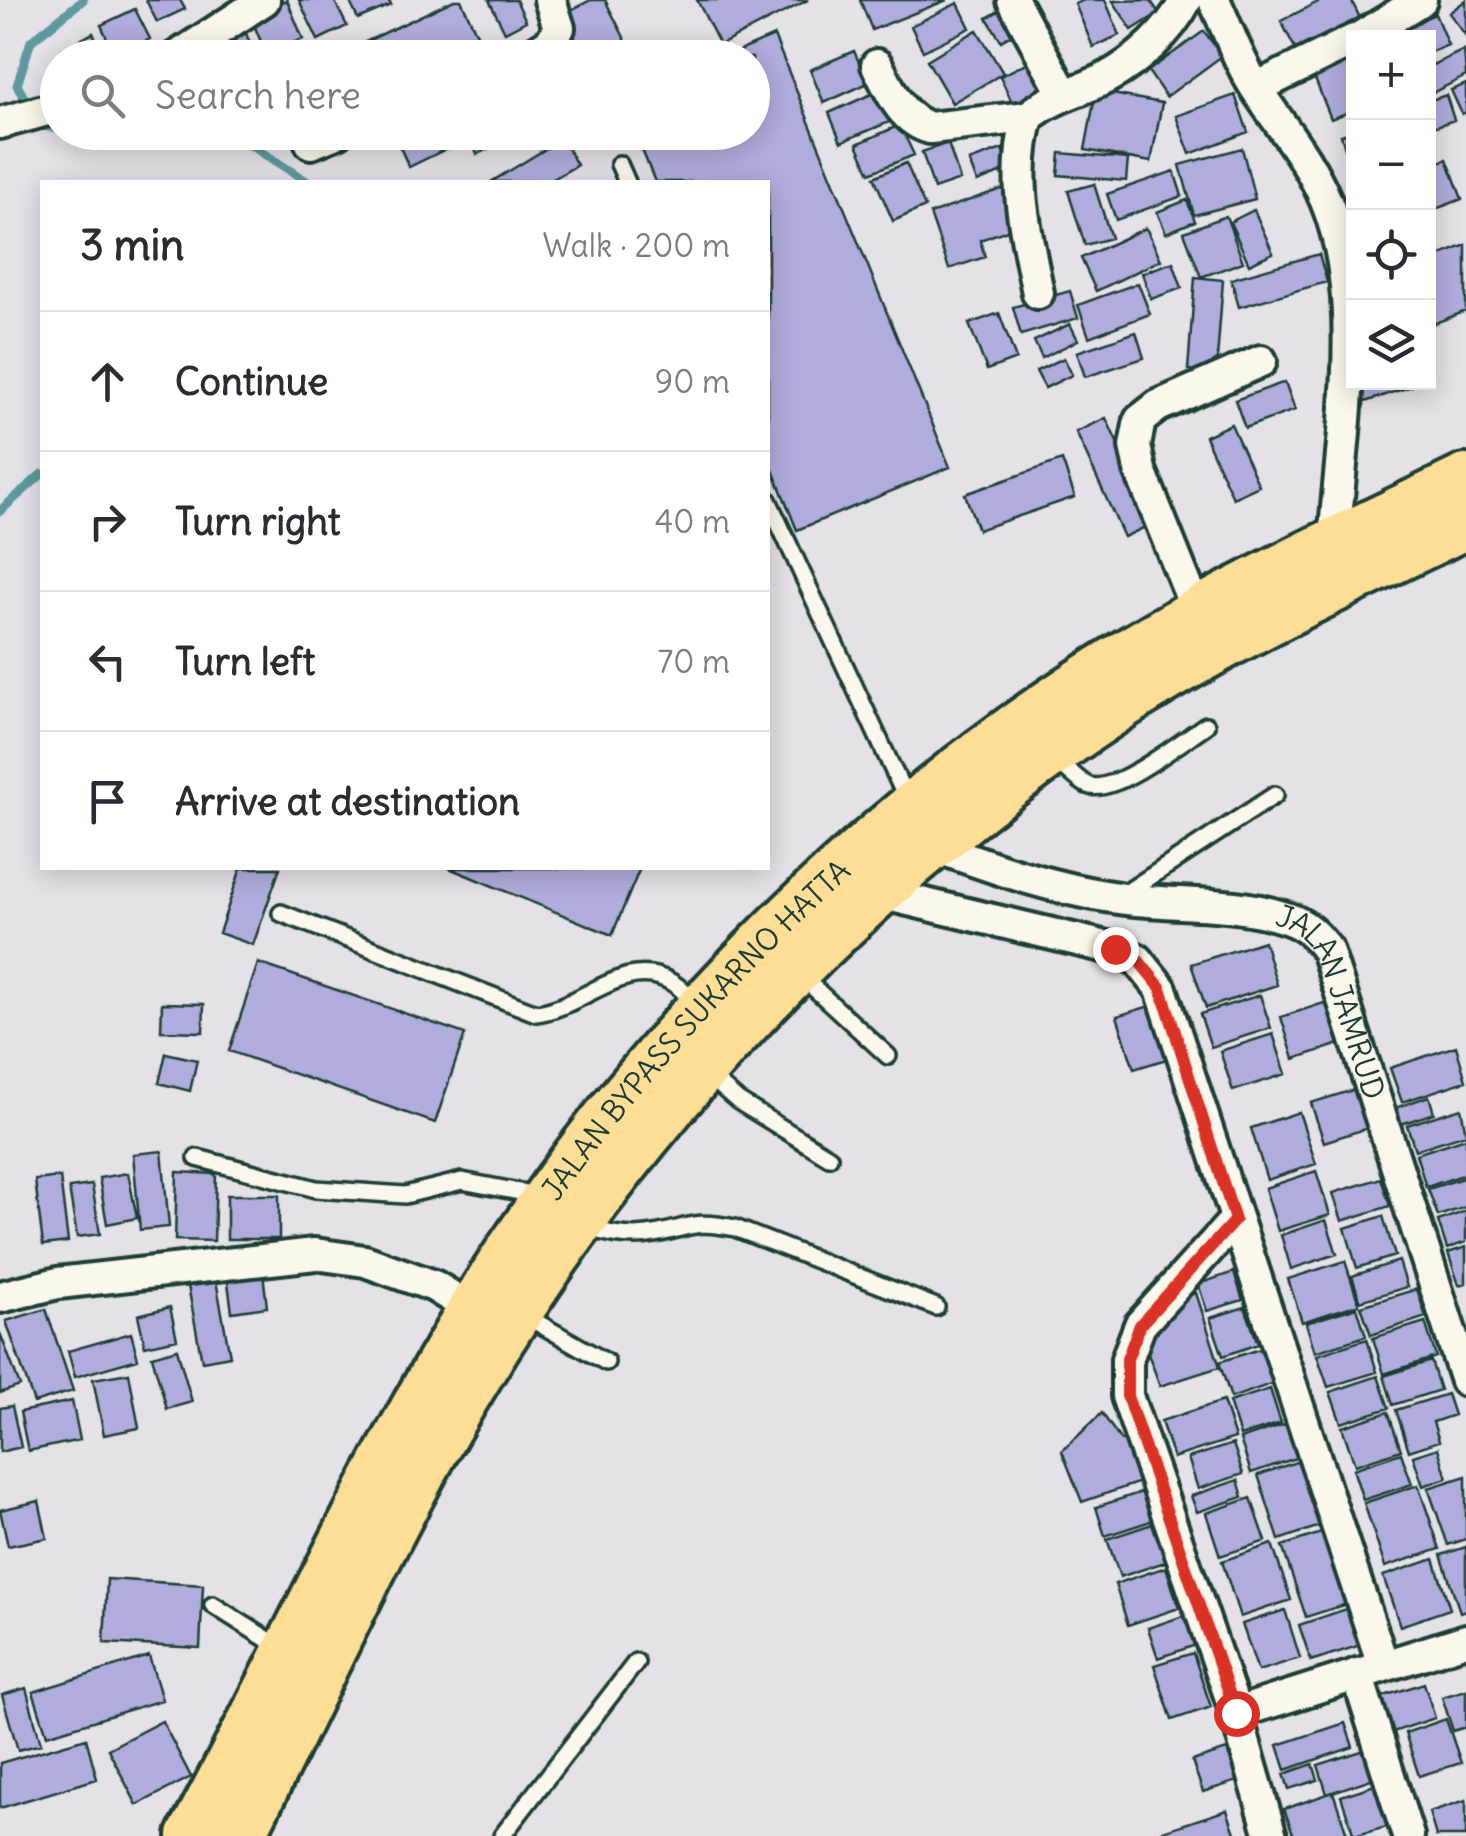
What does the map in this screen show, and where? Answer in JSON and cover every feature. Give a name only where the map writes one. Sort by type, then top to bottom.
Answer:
[{"type":"highway","name":"JALAN BYPASS SUKARNO HATTA","points":[[562,1212],[794,970],[879,892],[922,828],[1032,716],[1198,614],[1466,480]]},
{"type":"highway","name":"JALAN BYPASS SUKARNO HATTA","points":[[240,1806],[290,1653],[384,1466],[704,1010],[801,909],[922,828],[1049,754],[1174,672],[1466,523]]},
{"type":"highway","name":"JALAN BYPASS SUKARNO HATTA","points":[[193,1836],[240,1806],[413,1488],[495,1310]]},
{"type":"street","points":[[203,40],[264,0]]},
{"type":"street","points":[[550,0],[559,28],[551,40]]},
{"type":"street","points":[[1013,0],[1064,93]]},
{"type":"street","points":[[877,65],[900,107],[916,124],[930,128],[1028,117],[1064,93],[1106,78],[1143,52],[1178,17],[1186,0]]},
{"type":"street","points":[[1214,0],[1256,88],[1296,144],[1327,203],[1344,271],[1347,332],[1334,544]]},
{"type":"street","points":[[1371,30],[1421,0]]},
{"type":"street","points":[[1256,88],[1346,44]]},
{"type":"street","points":[[4,121],[40,112]]},
{"type":"street","points":[[1028,117],[1019,150],[1018,189],[1038,293]]},
{"type":"street","points":[[1198,614],[1140,470],[1135,446],[1140,420],[1158,406],[1260,361]]},
{"type":"street","name":"JALAN JAMRUD","points":[[922,828],[1027,880],[1118,898],[1286,918],[1312,930],[1327,950],[1466,1381]]},
{"type":"street","points":[[879,892],[1115,949],[1138,960],[1161,988],[1370,1670],[1407,1836]]},
{"type":"street","points":[[1235,1220],[1140,1325],[1127,1359],[1127,1396],[1236,1713],[1271,1836]]},
{"type":"street","points":[[0,1297],[58,1284],[315,1254],[365,1261],[495,1310]]},
{"type":"street","points":[[1236,1713],[1466,1640]]},
{"type":"lane","points":[[619,164],[626,180]]},
{"type":"lane","points":[[770,504],[922,828]]},
{"type":"lane","points":[[1049,754],[1089,786],[1102,786],[1120,781],[1206,725]]},
{"type":"lane","points":[[1118,898],[1275,795]]},
{"type":"lane","points":[[282,914],[536,1013],[558,1011],[607,983],[635,974],[672,982],[704,1010]]},
{"type":"lane","points":[[794,970],[888,1056]]},
{"type":"lane","points":[[701,1069],[738,1102],[829,1157]]},
{"type":"lane","points":[[197,1158],[316,1189],[405,1195],[462,1181],[562,1212],[616,1236],[650,1235],[700,1220],[735,1228],[936,1307]]},
{"type":"lane","points":[[495,1310],[606,1362]]},
{"type":"lane","points":[[213,1605],[290,1653]]},
{"type":"lane","points":[[502,1836],[636,1662]]},
{"type":"building","points":[[146,0],[180,0],[185,9],[157,22]]},
{"type":"building","points":[[287,0],[303,39],[260,40],[250,15]]},
{"type":"building","points":[[299,0],[334,0],[347,26],[318,40]]},
{"type":"building","points":[[349,0],[388,0],[391,5],[358,19]]},
{"type":"building","points":[[461,0],[480,40],[369,40]]},
{"type":"building","points":[[489,0],[516,0],[526,21],[505,32]]},
{"type":"building","points":[[591,0],[605,0],[625,40],[576,40],[563,14]]},
{"type":"building","points":[[697,0],[808,0],[730,40],[717,40]]},
{"type":"building","points":[[860,0],[947,0],[872,30]]},
{"type":"building","points":[[1105,0],[1120,35],[1093,47],[1075,4]]},
{"type":"building","points":[[1150,0],[1159,13],[1132,30],[1113,1]]},
{"type":"building","points":[[1322,0],[1351,0],[1360,18],[1296,50],[1281,21]]},
{"type":"building","points":[[1466,0],[1466,36],[1449,13]]},
{"type":"building","points":[[958,3],[970,28],[923,51],[911,26]]},
{"type":"building","points":[[1007,6],[1021,29],[1001,41],[987,18]]},
{"type":"building","points":[[135,9],[150,39],[108,40],[101,25]]},
{"type":"building","points":[[1435,14],[1448,45],[1436,50],[1436,30],[1396,30]]},
{"type":"building","points":[[977,30],[1003,73],[952,103],[927,60]]},
{"type":"building","points":[[245,31],[249,40],[225,40]]},
{"type":"building","points":[[1204,31],[1222,56],[1166,97],[1148,71]]},
{"type":"building","points":[[774,36],[950,467],[797,530],[770,463],[770,180],[654,180],[642,150],[770,150],[770,40],[765,40]]},
{"type":"building","points":[[1464,50],[1466,76],[1436,91],[1436,63]]},
{"type":"building","points":[[854,51],[868,83],[824,103],[810,70]]},
{"type":"building","points":[[1042,56],[1058,91],[1016,111],[1000,76]]},
{"type":"building","points":[[1346,61],[1346,113],[1331,119],[1313,74]]},
{"type":"building","points":[[1466,84],[1466,112],[1462,114],[1451,90]]},
{"type":"building","points":[[1096,91],[1162,103],[1151,162],[1085,150]]},
{"type":"building","points":[[876,92],[889,122],[841,142],[829,113]]},
{"type":"building","points":[[1235,95],[1248,132],[1190,154],[1176,116]]},
{"type":"building","points":[[1446,95],[1454,120],[1436,126],[1436,98]]},
{"type":"building","points":[[900,125],[914,155],[870,173],[857,144]]},
{"type":"building","points":[[948,143],[960,180],[934,189],[922,152]]},
{"type":"building","points":[[1242,148],[1255,199],[1194,215],[1180,165]]},
{"type":"building","points":[[1002,149],[1010,169],[977,182],[969,161]]},
{"type":"building","points":[[401,150],[444,150],[409,167]]},
{"type":"building","points":[[544,150],[568,150],[577,165],[551,180],[494,180]]},
{"type":"building","points":[[1060,153],[1128,159],[1126,181],[1058,175]]},
{"type":"building","points":[[1447,159],[1462,199],[1436,209],[1436,163]]},
{"type":"building","points":[[906,163],[925,207],[893,221],[874,177]]},
{"type":"building","points":[[1174,171],[1182,196],[1116,220],[1107,194]]},
{"type":"building","points":[[1094,184],[1111,238],[1085,245],[1068,191]]},
{"type":"building","points":[[1004,188],[1018,226],[980,240],[985,257],[949,269],[930,214]]},
{"type":"building","points":[[1187,200],[1195,221],[1166,233],[1157,212]]},
{"type":"building","points":[[1254,210],[1273,253],[1249,264],[1230,222]]},
{"type":"building","points":[[1226,216],[1243,262],[1201,277],[1184,232]]},
{"type":"building","points":[[1146,228],[1161,260],[1096,291],[1081,258]]},
{"type":"building","points":[[1466,245],[1466,311],[1436,323],[1436,300],[1436,257]]},
{"type":"building","points":[[1319,254],[1327,282],[1239,307],[1231,279]]},
{"type":"building","points":[[1173,262],[1182,288],[1151,299],[1142,273]]},
{"type":"building","points":[[1195,277],[1223,280],[1216,373],[1188,370]]},
{"type":"building","points":[[1138,283],[1150,314],[1089,337],[1078,305]]},
{"type":"building","points":[[1070,291],[1078,318],[1021,335],[1013,307]]},
{"type":"building","points":[[999,313],[1016,359],[987,370],[969,324]]},
{"type":"building","points":[[1070,324],[1078,340],[1042,358],[1034,341]]},
{"type":"building","points":[[1136,332],[1144,358],[1085,377],[1077,352]]},
{"type":"building","points":[[1064,358],[1072,375],[1045,388],[1036,371]]},
{"type":"building","points":[[1285,382],[1295,410],[1245,428],[1235,400]]},
{"type":"building","points":[[1356,390],[1400,390],[1359,404]]},
{"type":"building","points":[[1106,418],[1154,523],[1124,537],[1076,432]]},
{"type":"building","points":[[1231,424],[1259,486],[1233,498],[1205,436]]},
{"type":"building","points":[[1062,460],[1075,497],[978,530],[965,494]]},
{"type":"building","points":[[240,870],[279,870],[253,945],[219,933]]},
{"type":"building","points":[[454,870],[639,870],[612,935]]},
{"type":"building","points":[[1264,941],[1277,985],[1206,1008],[1191,964]]},
{"type":"building","points":[[258,963],[465,1034],[435,1123],[229,1051]]},
{"type":"building","points":[[1260,995],[1271,1028],[1211,1047],[1200,1014]]},
{"type":"building","points":[[1333,1000],[1346,1042],[1294,1059],[1281,1017]]},
{"type":"building","points":[[162,1003],[204,1004],[203,1032],[161,1031]]},
{"type":"building","points":[[1153,1005],[1170,1058],[1134,1069],[1117,1016]]},
{"type":"building","points":[[1273,1034],[1286,1074],[1233,1091],[1220,1051]]},
{"type":"building","points":[[1456,1046],[1466,1081],[1402,1102],[1390,1068]]},
{"type":"building","points":[[166,1053],[197,1060],[190,1091],[159,1083]]},
{"type":"building","points":[[1359,1088],[1371,1127],[1324,1142],[1311,1103]]},
{"type":"building","points":[[1429,1096],[1434,1113],[1401,1124],[1395,1108]]},
{"type":"building","points":[[1461,1108],[1466,1134],[1415,1150],[1407,1125]]},
{"type":"building","points":[[1299,1112],[1316,1164],[1267,1180],[1251,1128]]},
{"type":"building","points":[[1466,1138],[1466,1174],[1426,1187],[1416,1154]]},
{"type":"building","points":[[162,1151],[169,1227],[140,1230],[133,1154]]},
{"type":"building","points":[[1316,1171],[1330,1215],[1278,1231],[1265,1188]]},
{"type":"building","points":[[177,1172],[216,1174],[214,1241],[175,1240]]},
{"type":"building","points":[[128,1173],[137,1218],[107,1224],[99,1178]]},
{"type":"building","points":[[60,1177],[68,1242],[43,1245],[35,1180]]},
{"type":"building","points":[[1466,1177],[1466,1207],[1438,1216],[1428,1189]]},
{"type":"building","points":[[1381,1178],[1390,1206],[1342,1221],[1333,1193]]},
{"type":"building","points":[[92,1185],[100,1234],[77,1237],[69,1188]]},
{"type":"building","points":[[227,1195],[279,1195],[279,1239],[227,1239]]},
{"type":"building","points":[[1466,1211],[1466,1242],[1447,1249],[1438,1221]]},
{"type":"building","points":[[1383,1216],[1395,1256],[1357,1268],[1345,1228]]},
{"type":"building","points":[[1326,1220],[1337,1254],[1291,1269],[1281,1235]]},
{"type":"building","points":[[1466,1247],[1466,1283],[1459,1285],[1448,1253]]},
{"type":"building","points":[[1345,1261],[1359,1304],[1302,1322],[1288,1279]]},
{"type":"building","points":[[1399,1261],[1407,1287],[1360,1301],[1352,1276]]},
{"type":"building","points":[[262,1264],[267,1307],[232,1312],[226,1268]]},
{"type":"building","points":[[214,1270],[230,1356],[202,1361],[186,1275]]},
{"type":"building","points":[[1234,1272],[1243,1300],[1207,1311],[1198,1284]]},
{"type":"building","points":[[1417,1289],[1426,1317],[1371,1335],[1361,1306]]},
{"type":"building","points":[[1196,1293],[1220,1367],[1160,1386],[1142,1337],[1173,1298]]},
{"type":"building","points":[[170,1307],[177,1339],[145,1346],[138,1315]]},
{"type":"building","points":[[1245,1307],[1258,1344],[1223,1356],[1210,1318]]},
{"type":"building","points":[[1357,1307],[1366,1336],[1315,1352],[1306,1323]]},
{"type":"building","points":[[46,1309],[73,1391],[34,1403],[6,1321]]},
{"type":"building","points":[[1425,1322],[1436,1357],[1384,1374],[1373,1338]]},
{"type":"building","points":[[0,1333],[20,1386],[0,1393]]},
{"type":"building","points":[[131,1333],[138,1359],[75,1377],[68,1351]]},
{"type":"building","points":[[1367,1339],[1377,1372],[1328,1387],[1317,1355]]},
{"type":"building","points":[[1263,1348],[1274,1383],[1231,1398],[1219,1362]]},
{"type":"building","points":[[177,1349],[192,1402],[167,1409],[152,1356]]},
{"type":"building","points":[[1431,1361],[1440,1390],[1393,1405],[1384,1376]]},
{"type":"building","points":[[129,1373],[139,1428],[104,1435],[93,1379]]},
{"type":"building","points":[[1378,1376],[1389,1408],[1341,1423],[1330,1392]]},
{"type":"building","points":[[1270,1389],[1281,1423],[1240,1436],[1229,1402]]},
{"type":"building","points":[[1447,1394],[1454,1415],[1433,1422],[1439,1441],[1409,1451],[1396,1410]]},
{"type":"building","points":[[72,1401],[80,1440],[28,1451],[20,1412]]},
{"type":"building","points":[[1223,1401],[1235,1438],[1173,1458],[1161,1421]]},
{"type":"building","points":[[12,1406],[21,1447],[0,1452],[0,1408]]},
{"type":"building","points":[[1388,1412],[1401,1450],[1355,1465],[1342,1427]]},
{"type":"building","points":[[1102,1413],[1121,1441],[1135,1436],[1149,1479],[1082,1502],[1062,1451]]},
{"type":"building","points":[[1291,1422],[1302,1456],[1251,1473],[1240,1439]]},
{"type":"building","points":[[1233,1444],[1243,1474],[1198,1489],[1188,1458]]},
{"type":"building","points":[[1438,1448],[1447,1478],[1423,1486],[1413,1456]]},
{"type":"building","points":[[1401,1453],[1412,1484],[1363,1500],[1353,1469]]},
{"type":"building","points":[[1299,1461],[1320,1526],[1279,1540],[1258,1475]]},
{"type":"building","points":[[1466,1476],[1466,1539],[1448,1545],[1428,1488]]},
{"type":"building","points":[[1238,1480],[1243,1497],[1197,1512],[1191,1496]]},
{"type":"building","points":[[1418,1485],[1440,1549],[1385,1567],[1364,1503]]},
{"type":"building","points":[[1145,1491],[1154,1520],[1105,1536],[1096,1507]]},
{"type":"building","points":[[1251,1498],[1266,1541],[1220,1556],[1206,1513]]},
{"type":"building","points":[[39,1501],[47,1538],[8,1546],[0,1510]]},
{"type":"building","points":[[1161,1521],[1174,1559],[1120,1577],[1107,1539]]},
{"type":"building","points":[[1330,1530],[1353,1602],[1306,1617],[1282,1546]]},
{"type":"building","points":[[1272,1544],[1291,1600],[1240,1617],[1222,1561]]},
{"type":"building","points":[[1466,1547],[1466,1610],[1460,1612],[1441,1555]]},
{"type":"building","points":[[1434,1559],[1450,1609],[1400,1626],[1383,1576]]},
{"type":"building","points":[[1166,1567],[1179,1608],[1128,1625],[1115,1584]]},
{"type":"building","points":[[107,1579],[203,1585],[200,1648],[104,1643]]},
{"type":"building","points":[[1355,1606],[1367,1643],[1311,1661],[1299,1625]]},
{"type":"building","points":[[1285,1610],[1300,1658],[1258,1671],[1242,1624]]},
{"type":"building","points":[[1186,1615],[1196,1645],[1158,1658],[1148,1628]]},
{"type":"building","points":[[1193,1653],[1211,1707],[1172,1720],[1154,1665]]},
{"type":"building","points":[[149,1656],[162,1700],[47,1735],[33,1692]]},
{"type":"building","points":[[1424,1683],[1435,1718],[1393,1732],[1381,1697]]},
{"type":"building","points":[[26,1688],[41,1744],[18,1750],[2,1695]]},
{"type":"building","points":[[1466,1690],[1466,1727],[1453,1731],[1442,1697]]},
{"type":"building","points":[[1446,1719],[1461,1763],[1419,1776],[1405,1733]]},
{"type":"building","points":[[162,1721],[191,1777],[137,1805],[108,1749]]},
{"type":"building","points":[[1345,1723],[1353,1747],[1286,1770],[1278,1745]]},
{"type":"building","points":[[86,1738],[97,1779],[0,1808],[0,1763]]},
{"type":"building","points":[[1377,1746],[1386,1774],[1327,1794],[1318,1765]]},
{"type":"building","points":[[1227,1750],[1238,1781],[1203,1792],[1192,1761]]},
{"type":"building","points":[[1313,1764],[1318,1780],[1289,1789],[1284,1774]]},
{"type":"building","points":[[1387,1781],[1401,1823],[1354,1836],[1341,1796]]},
{"type":"building","points":[[1333,1792],[1347,1834],[1294,1836],[1284,1809]]},
{"type":"building","points":[[1466,1800],[1466,1836],[1436,1836],[1429,1812]]},
{"type":"building","points":[[1227,1810],[1236,1836],[1161,1836],[1160,1832]]},
{"type":"waterway","points":[[40,126],[17,85],[31,41],[83,0]]},
{"type":"waterway","points":[[258,150],[305,180]]},
{"type":"waterway","points":[[0,511],[40,476]]},
{"type":"route","points":[[1115,949],[1138,960],[1161,988],[1235,1220],[1140,1325],[1127,1359],[1127,1396],[1236,1713]]}]
